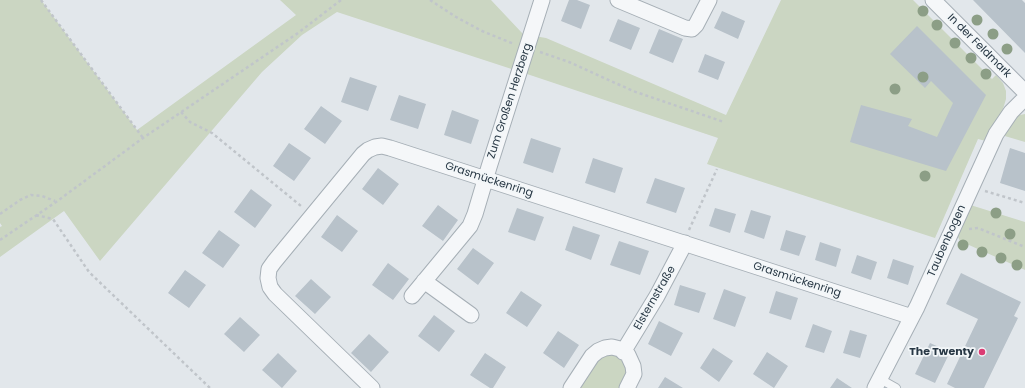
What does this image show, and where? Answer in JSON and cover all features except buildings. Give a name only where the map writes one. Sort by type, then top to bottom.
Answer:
[{"type":"street","name":"Zum Großen Herzberg","points":[[412,296],[470,226],[542,0]]},
{"type":"street","points":[[618,0],[685,28],[692,29],[696,25],[709,0]]},
{"type":"street","name":"In der Feldmark","points":[[933,0],[1025,92]]},
{"type":"street","name":"Taubenbogen","points":[[878,384],[912,317],[996,134],[1011,112],[1025,98]]},
{"type":"street","name":"Grasmückenring","points":[[372,388],[270,287],[268,278],[269,269],[274,262],[363,154],[375,147],[382,146],[485,178],[687,237],[912,317]]},
{"type":"street","name":"Elsternstraße","points":[[624,352],[657,296],[687,237]]},
{"type":"street","points":[[424,281],[471,315]]},
{"type":"street","points":[[571,388],[592,356],[598,351],[612,347],[628,355],[634,366],[634,374],[627,388]]},
{"type":"lane","points":[[878,384],[896,388]]},
{"type":"path","points":[[41,0],[142,138]]},
{"type":"path","points":[[0,240],[56,202],[142,138],[298,33],[341,0]]},
{"type":"path","points":[[430,0],[456,17],[507,42],[569,62],[633,91],[724,122]]},
{"type":"path","points":[[181,112],[190,122],[212,132],[313,215]]},
{"type":"path","points":[[687,237],[717,169]]},
{"type":"path","points":[[972,186],[1025,203]]},
{"type":"path","points":[[0,214],[20,200],[31,195],[42,196],[56,202]]},
{"type":"path","points":[[35,215],[53,219],[89,272],[210,388]]},
{"type":"path","points":[[967,230],[978,228],[1025,247]]},
{"type":"green space","points":[[0,0],[41,0],[137,130],[296,15],[280,0],[491,0],[523,34],[546,38],[726,115],[781,0],[913,0],[992,79],[996,75],[1003,83],[1006,91],[1006,99],[1003,109],[986,141],[978,139],[935,238],[707,164],[718,138],[337,12],[302,35],[262,72],[100,261],[64,211],[0,257],[0,227],[2,226],[0,223]]},
{"type":"green space","points":[[1025,114],[1025,142],[998,134],[1015,116]]},
{"type":"green space","points":[[964,203],[1025,222],[1025,270],[960,241],[953,227]]},
{"type":"green space","points":[[613,354],[624,361],[628,374],[620,388],[576,388],[599,356]]},
{"type":"place","name":"The Twenty","points":[[982,352]]}]
